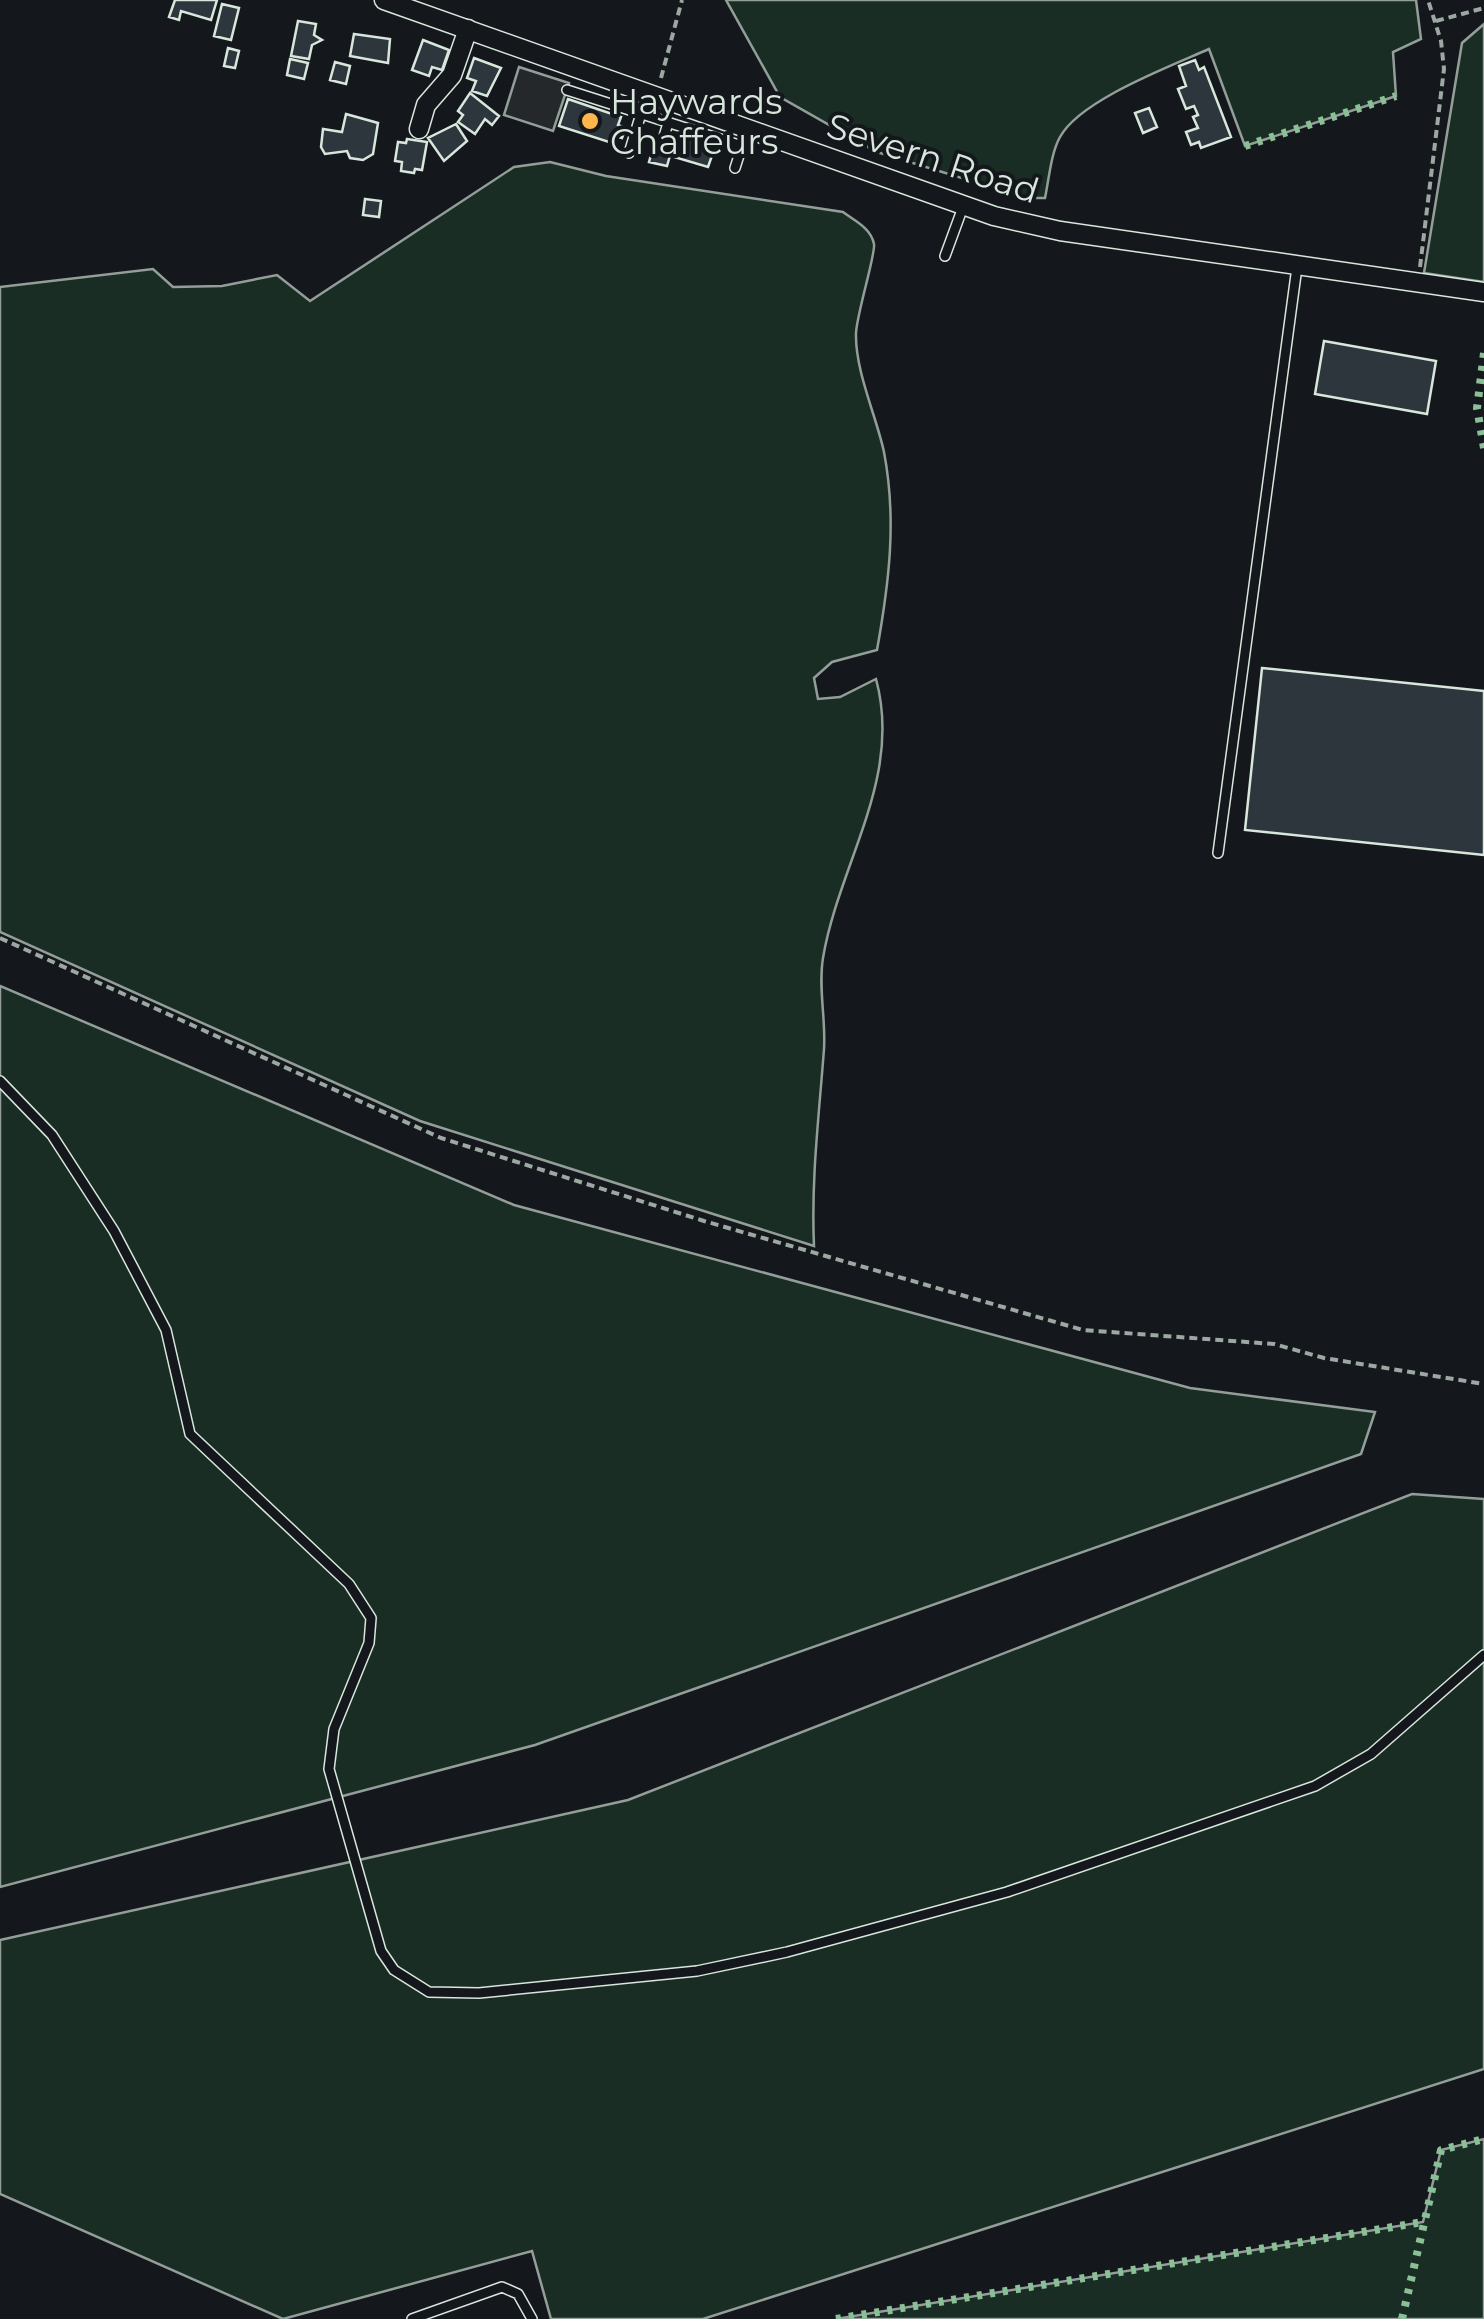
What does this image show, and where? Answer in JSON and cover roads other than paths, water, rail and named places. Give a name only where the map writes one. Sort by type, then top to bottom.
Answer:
[{"type":"street","name":"Severn Road","points":[[384,0],[963,207],[1060,231],[1418,286],[1484,292]]},
{"type":"street","points":[[419,129],[426,105],[452,75],[468,29]]},
{"type":"lane","points":[[567,90],[742,146],[735,168]]},
{"type":"lane","points":[[629,153],[640,114],[652,96]]},
{"type":"lane","points":[[662,143],[668,123]]},
{"type":"lane","points":[[945,256],[963,207]]},
{"type":"lane","points":[[1218,853],[1296,267]]},
{"type":"lane","points":[[0,1080],[52,1135],[114,1231],[166,1330],[190,1434],[350,1584],[371,1618],[369,1644],[334,1729],[330,1768],[381,1951],[394,1970],[428,1992],[480,1993],[697,1971],[787,1952],[1008,1892],[1315,1786],[1370,1754],[1484,1654]]},
{"type":"lane","points":[[412,2319],[502,2287],[518,2294],[532,2319]]},
{"type":"place","name":"Haywards Chaffeurs","points":[[590,121]]}]
